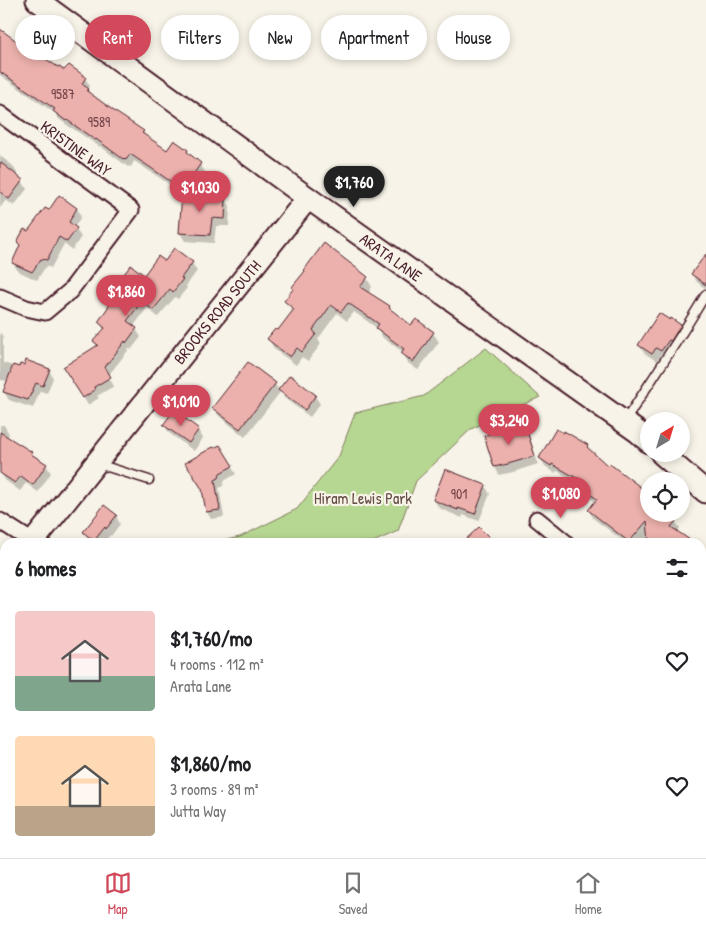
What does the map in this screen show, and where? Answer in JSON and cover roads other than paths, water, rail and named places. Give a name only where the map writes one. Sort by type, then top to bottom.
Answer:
[{"type":"street","name":"ARATA LANE","points":[[38,0],[308,198],[640,435]]},
{"type":"street","name":"KRISTINE WAY","points":[[0,114],[132,210],[70,291],[45,312],[26,308],[0,297]]},
{"type":"street","name":"BROOKS ROAD SOUTH","points":[[36,538],[308,198]]},
{"type":"street","points":[[671,462],[706,492]]},
{"type":"street","points":[[537,519],[560,538]]},
{"type":"street","points":[[0,521],[27,538]]},
{"type":"lane","points":[[624,423],[687,327],[706,294]]},
{"type":"lane","points":[[96,464],[149,480]]},
{"type":"park label","name":"Hiram Lewis Park","points":[[363,498]]}]
